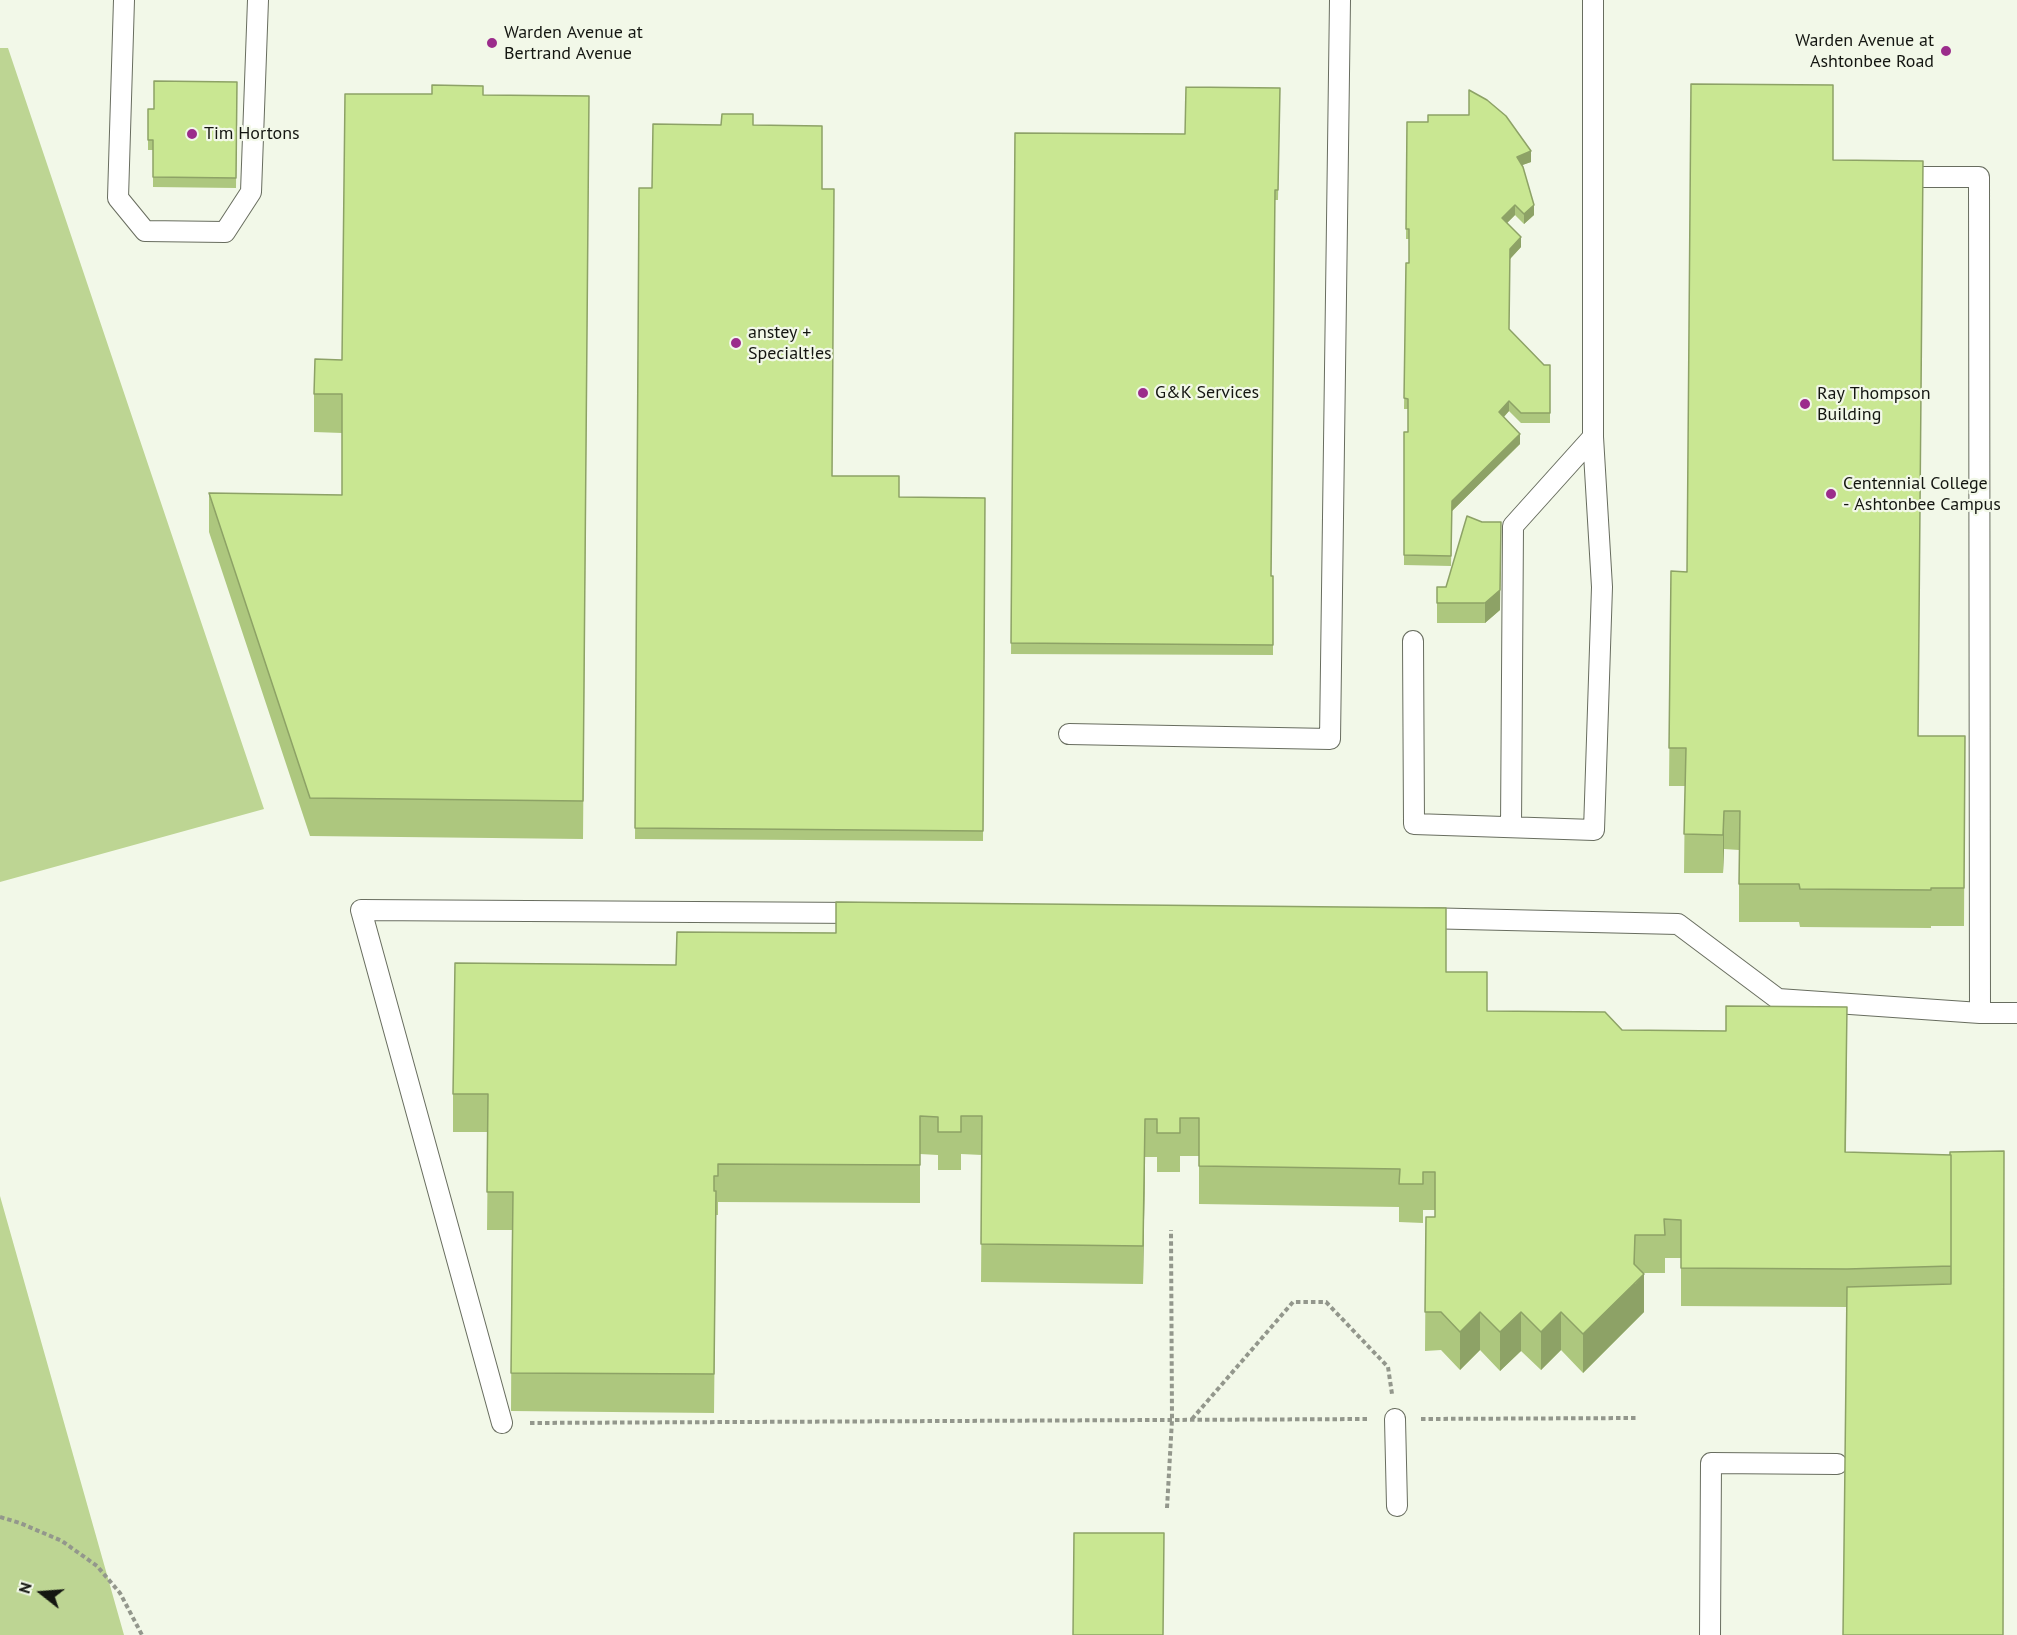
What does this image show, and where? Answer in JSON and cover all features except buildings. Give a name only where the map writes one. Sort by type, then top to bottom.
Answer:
[{"type":"lane","points":[[124,0],[118,198],[145,231],[225,232],[251,192],[258,0]]},
{"type":"lane","points":[[1070,734],[1330,739],[1340,0]]},
{"type":"lane","points":[[1413,641],[1414,824],[1594,830],[1602,587],[1593,437],[1593,0]]},
{"type":"lane","points":[[1874,177],[1979,177],[1980,1013]]},
{"type":"lane","points":[[1511,827],[1513,526],[1593,437]]},
{"type":"lane","points":[[502,1423],[361,910],[884,914]]},
{"type":"lane","points":[[1407,918],[1678,924],[1778,999],[1980,1013],[2017,1013]]},
{"type":"lane","points":[[1395,1419],[1398,1506]]},
{"type":"lane","points":[[1710,1635],[1711,1463],[1837,1464]]},
{"type":"path","points":[[1167,1508],[1172,1420],[1171,1230]]},
{"type":"path","points":[[1192,1419],[1293,1302],[1326,1302],[1388,1367],[1395,1419]]},
{"type":"path","points":[[502,1423],[1636,1418]]},
{"type":"path","points":[[0,1517],[62,1541],[98,1566],[120,1593],[142,1635]]},
{"type":"green space","points":[[0,48],[8,48],[264,809],[0,882]]},
{"type":"green space","points":[[0,1196],[124,1635],[0,1635]]},
{"type":"place","name":"Warden Avenue at Bertrand Avenue","points":[[492,43]]},
{"type":"place","name":"Warden Avenue at Ashtonbee Road","points":[[1946,51]]},
{"type":"place","name":"Tim Hortons","points":[[192,134]]},
{"type":"place","name":"anstey + Specialt!es","points":[[736,343]]},
{"type":"place","name":"G&K Services","points":[[1143,393]]},
{"type":"place","name":"Ray Thompson Building","points":[[1805,404]]},
{"type":"place","name":"Centennial College - Ashtonbee Campus","points":[[1831,494]]}]
